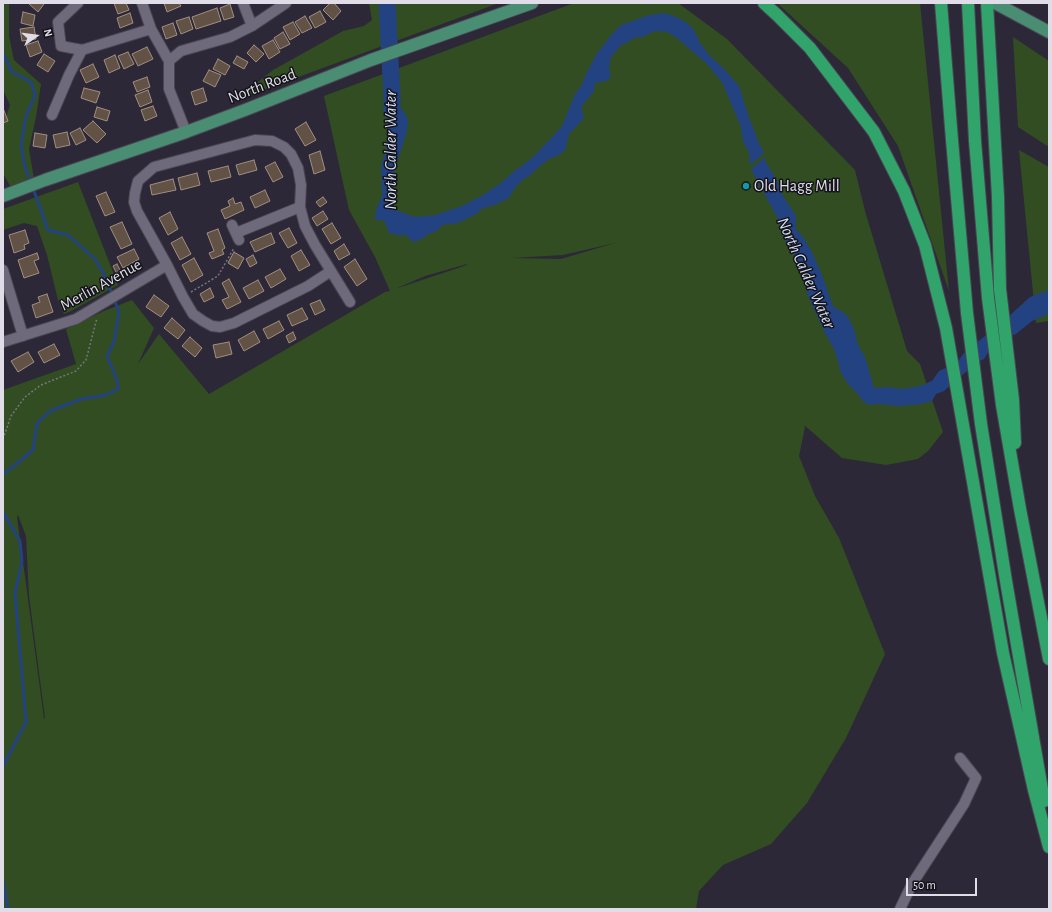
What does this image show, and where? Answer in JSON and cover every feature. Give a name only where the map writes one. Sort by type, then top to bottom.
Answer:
[{"type":"highway","points":[[764,3],[778,15],[810,48],[874,132],[904,191],[925,245],[946,328],[1003,653],[1034,790],[1049,847]]},
{"type":"highway","points":[[941,3],[967,313],[981,424],[1006,581],[1049,828]]},
{"type":"highway","points":[[968,3],[975,141],[988,298],[1007,402]]},
{"type":"highway","points":[[987,3],[998,197],[1000,289],[1007,402],[1020,509],[1049,659]]},
{"type":"main road","name":"North Road","points":[[9,194],[45,180],[186,132],[371,60],[532,3]]},
{"type":"main road","points":[[995,3],[1049,32]]},
{"type":"street","points":[[78,3],[58,22],[62,46],[82,50],[151,29]]},
{"type":"street","points":[[142,3],[151,29],[170,61],[169,89],[186,132]]},
{"type":"street","points":[[243,3],[252,26]]},
{"type":"street","points":[[170,61],[180,51],[230,37],[252,26],[286,3]]},
{"type":"street","points":[[52,115],[82,50]]},
{"type":"street","points":[[331,271],[301,290],[234,323],[220,327],[212,326],[193,314],[137,211],[134,202],[134,193],[138,181],[154,167],[255,140],[272,141],[284,147],[291,154],[298,168],[301,185],[300,207],[305,226],[350,302]]},
{"type":"street","points":[[236,232],[300,207]]},
{"type":"street","name":"Merlin Avenue","points":[[3,342],[76,319],[167,265]]},
{"type":"street","points":[[3,270],[23,336]]},
{"type":"street","points":[[900,909],[912,884],[964,804],[976,778],[960,758]]},
{"type":"path","points":[[183,297],[218,276],[236,232]]},
{"type":"path","points":[[3,439],[11,416],[25,397],[41,385],[76,371],[86,360],[103,303]]},
{"type":"green space","points":[[3,3],[9,3],[9,36],[14,60],[41,84],[29,149],[34,179],[10,186],[3,173],[3,126],[10,105],[3,90]]},
{"type":"green space","points":[[369,3],[499,3],[236,100],[273,70],[343,31],[364,26],[372,20]]},
{"type":"green space","points":[[574,3],[678,3],[727,39],[855,170],[865,211],[907,351],[920,364],[943,432],[928,451],[918,459],[886,465],[842,458],[804,425],[805,427],[799,456],[815,496],[839,538],[885,654],[846,738],[807,803],[771,844],[723,865],[699,891],[696,909],[3,909],[3,390],[76,364],[66,329],[132,300],[154,328],[138,364],[159,334],[209,394],[385,292],[390,291],[375,257],[349,210],[324,96]],"holes":[[[615,243],[561,259],[512,258],[563,255]],[[467,264],[395,289],[425,276]],[[18,515],[26,536],[29,596],[44,719],[17,517]]]},
{"type":"green space","points":[[777,3],[920,3],[949,291],[898,146],[848,68]]},
{"type":"green space","points":[[1013,37],[1049,61],[1049,147],[1018,127]]},
{"type":"green space","points":[[1019,150],[1049,167],[1049,321],[1036,323]]},
{"type":"green space","points":[[78,182],[118,285],[64,314],[58,300],[47,255],[37,226],[24,223],[3,230],[3,209]]},
{"type":"water","points":[[664,13],[686,22],[694,30],[700,43],[709,55],[739,86],[750,121],[764,153],[750,165],[749,152],[743,141],[741,127],[722,82],[706,63],[677,38],[667,32],[657,31],[643,37],[636,37],[621,45],[611,57],[609,68],[611,77],[606,81],[595,83],[594,91],[581,107],[584,118],[569,134],[565,150],[559,155],[549,159],[521,181],[509,198],[495,205],[483,208],[476,214],[458,223],[442,225],[438,230],[420,240],[413,242],[406,235],[389,233],[384,220],[375,220],[376,210],[382,196],[381,165],[386,151],[390,111],[383,90],[395,89],[397,103],[406,115],[408,121],[407,131],[395,169],[391,202],[395,210],[415,217],[435,215],[462,206],[481,196],[501,183],[532,158],[562,126],[575,94],[581,86],[596,55],[611,35],[621,25],[649,15]]},
{"type":"water","points":[[765,157],[766,163],[777,180],[779,189],[796,216],[796,229],[811,250],[833,306],[847,315],[854,329],[858,345],[865,357],[874,388],[887,387],[902,389],[920,386],[932,381],[939,371],[959,360],[963,354],[1030,297],[1049,290],[1049,313],[1032,321],[1016,334],[1008,337],[1003,343],[996,345],[989,351],[984,359],[976,363],[944,391],[936,394],[932,401],[921,404],[900,406],[879,404],[870,405],[863,401],[848,384],[841,373],[833,347],[808,296],[799,264],[783,236],[777,217],[751,169]]},
{"type":"building","points":[[28,3],[43,3],[44,4],[38,12]]},
{"type":"building","points":[[114,3],[126,3],[129,10],[118,14]]},
{"type":"building","points":[[164,3],[179,3],[181,6],[167,12]]},
{"type":"building","points":[[330,3],[334,3],[341,11],[333,20],[323,10]]},
{"type":"building","points":[[230,4],[234,17],[224,20],[220,8]]},
{"type":"building","points":[[217,8],[221,21],[196,29],[192,17]]},
{"type":"building","points":[[320,11],[326,22],[315,28],[309,17]]},
{"type":"building","points":[[23,12],[35,15],[33,26],[21,23]]},
{"type":"building","points":[[130,13],[133,23],[120,28],[117,18]]},
{"type":"building","points":[[305,16],[312,28],[302,33],[295,22]]},
{"type":"building","points":[[189,17],[193,29],[181,34],[176,21]]},
{"type":"building","points":[[293,22],[300,34],[290,40],[283,27]]},
{"type":"building","points":[[173,23],[177,35],[166,39],[162,27]]},
{"type":"building","points":[[34,27],[36,39],[22,41],[20,29]]},
{"type":"building","points":[[283,32],[290,44],[280,49],[274,38]]},
{"type":"building","points":[[273,40],[280,52],[269,59],[262,46]]},
{"type":"building","points":[[38,41],[42,52],[30,57],[26,45]]},
{"type":"building","points":[[254,45],[264,54],[256,62],[247,53]]},
{"type":"building","points":[[147,47],[153,59],[138,66],[132,54]]},
{"type":"building","points":[[128,52],[134,64],[124,69],[118,56]]},
{"type":"building","points":[[44,54],[55,61],[48,72],[37,65]]},
{"type":"building","points":[[115,55],[120,68],[109,73],[104,60]]},
{"type":"building","points":[[237,56],[248,62],[244,69],[233,63]]},
{"type":"building","points":[[218,59],[230,66],[225,75],[213,69]]},
{"type":"building","points":[[93,64],[99,77],[86,83],[80,70]]},
{"type":"building","points":[[209,70],[221,75],[215,87],[203,81]]},
{"type":"building","points":[[147,77],[150,87],[137,92],[133,82]]},
{"type":"building","points":[[84,88],[100,92],[96,103],[81,98]]},
{"type":"building","points":[[203,88],[207,101],[195,105],[191,92]]},
{"type":"building","points":[[148,90],[152,102],[140,107],[135,95]]},
{"type":"building","points":[[153,106],[157,116],[145,121],[141,110]]},
{"type":"building","points":[[97,107],[110,111],[107,121],[94,117]]},
{"type":"building","points":[[3,108],[8,121],[3,123]]},
{"type":"building","points":[[93,121],[106,134],[97,143],[83,130]]},
{"type":"building","points":[[306,122],[316,140],[305,146],[295,129]]},
{"type":"building","points":[[80,128],[86,140],[76,145],[70,133]]},
{"type":"building","points":[[67,132],[70,145],[56,148],[53,135]]},
{"type":"building","points":[[35,133],[47,135],[45,148],[33,146]]},
{"type":"building","points":[[320,151],[325,170],[314,174],[309,155]]},
{"type":"building","points":[[254,160],[257,170],[239,175],[236,165]]},
{"type":"building","points":[[275,162],[283,177],[273,182],[265,167]]},
{"type":"building","points":[[228,166],[231,177],[211,182],[208,171]]},
{"type":"building","points":[[197,173],[200,185],[181,190],[178,178]]},
{"type":"building","points":[[173,179],[176,190],[152,195],[150,185]]},
{"type":"building","points":[[265,190],[270,201],[255,208],[250,197]]},
{"type":"building","points":[[106,192],[115,212],[105,216],[96,196]]},
{"type":"building","points":[[323,197],[327,202],[320,207],[316,202]]},
{"type":"building","points":[[233,198],[235,204],[241,202],[244,210],[225,219],[221,210],[230,206],[228,201]]},
{"type":"building","points":[[323,211],[328,219],[317,226],[312,218]]},
{"type":"building","points":[[170,212],[178,229],[168,235],[159,218]]},
{"type":"building","points":[[122,222],[132,244],[121,249],[110,227]]},
{"type":"building","points":[[332,223],[341,238],[331,244],[322,229]]},
{"type":"building","points":[[289,228],[297,243],[288,248],[279,233]]},
{"type":"building","points":[[218,229],[225,248],[222,250],[224,254],[212,259],[209,253],[214,251],[207,233]]},
{"type":"building","points":[[25,230],[29,243],[24,245],[25,249],[14,253],[9,235]]},
{"type":"building","points":[[271,233],[275,243],[255,252],[250,242]]},
{"type":"building","points":[[182,237],[191,254],[180,260],[171,243]]},
{"type":"building","points":[[344,244],[350,254],[339,260],[334,251]]},
{"type":"building","points":[[134,249],[139,259],[123,268],[117,257]]},
{"type":"building","points":[[301,250],[310,265],[299,271],[291,256]]},
{"type":"building","points":[[234,252],[244,258],[238,269],[228,263]]},
{"type":"building","points":[[37,253],[39,259],[34,261],[39,273],[24,278],[18,260]]},
{"type":"building","points":[[253,255],[257,263],[250,267],[246,259]]},
{"type":"building","points":[[194,258],[203,275],[191,282],[182,265]]},
{"type":"building","points":[[355,259],[367,279],[357,286],[344,267]]},
{"type":"building","points":[[117,264],[121,272],[117,274],[113,266]]},
{"type":"building","points":[[280,269],[286,279],[271,288],[265,277]]},
{"type":"building","points":[[229,279],[241,302],[227,309],[222,300],[229,297],[222,283]]},
{"type":"building","points":[[258,280],[264,291],[249,299],[243,288]]},
{"type":"building","points":[[210,288],[214,297],[204,302],[200,294]]},
{"type":"building","points":[[47,294],[53,312],[36,318],[32,305],[40,302],[38,297]]},
{"type":"building","points":[[154,295],[169,306],[161,317],[146,307]]},
{"type":"building","points":[[320,300],[325,310],[315,315],[310,304]]},
{"type":"building","points":[[302,308],[308,319],[292,326],[287,315]]},
{"type":"building","points":[[172,318],[185,330],[178,339],[164,328]]},
{"type":"building","points":[[279,321],[284,330],[268,339],[263,329]]},
{"type":"building","points":[[254,331],[260,342],[244,351],[238,340]]},
{"type":"building","points":[[293,332],[296,339],[289,343],[286,336]]},
{"type":"building","points":[[190,337],[202,348],[195,357],[182,346]]},
{"type":"building","points":[[229,342],[232,354],[216,358],[213,345]]},
{"type":"building","points":[[54,344],[60,355],[44,363],[38,352]]},
{"type":"building","points":[[28,352],[34,362],[18,372],[11,361]]},
{"type":"waterway","name":"North Calder Water","points":[[387,3],[392,111]]},
{"type":"waterway","points":[[3,54],[12,72],[31,82],[35,95],[26,116],[21,145],[25,167],[31,183]]},
{"type":"waterway","points":[[3,474],[33,450],[37,423],[50,411],[81,399],[106,395],[118,389],[117,380],[107,356],[114,342],[119,312],[105,276],[95,259],[68,235],[48,230],[33,188]]},
{"type":"waterway","points":[[3,512],[20,541],[22,561],[15,593],[26,722],[3,766]]},
{"type":"waterway","points":[[3,881],[8,909]]},
{"type":"place","name":"Old Hagg Mill","points":[[746,186]]}]
